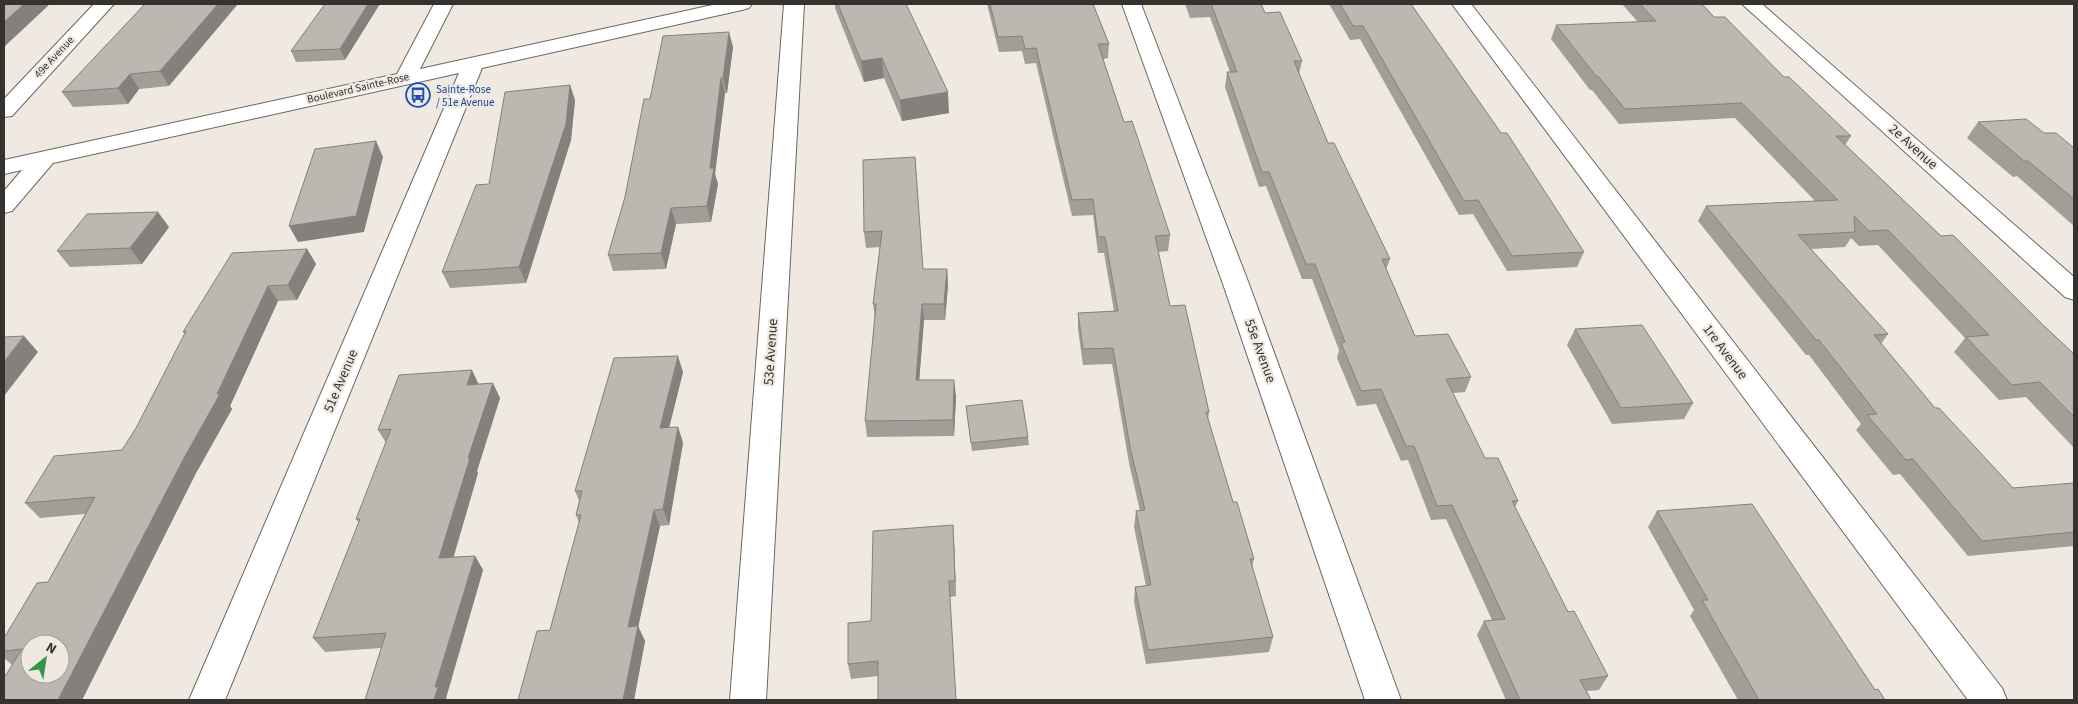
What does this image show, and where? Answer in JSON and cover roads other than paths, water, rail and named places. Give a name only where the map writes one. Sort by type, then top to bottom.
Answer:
[{"type":"street","name":"49e Avenue","points":[[4,111],[104,4]]},
{"type":"street","points":[[405,78],[443,4]]},
{"type":"street","name":"Boulevard Sainte-Rose","points":[[4,166],[44,159],[742,4]]},
{"type":"street","name":"53e Avenue","points":[[748,700],[794,4]]},
{"type":"street","name":"55e Avenue","points":[[1131,4],[1236,284],[1384,700]]},
{"type":"street","name":"1re Avenue","points":[[1460,4],[1989,700]]},
{"type":"street","name":"2e Avenue","points":[[1751,4],[2074,291]]},
{"type":"street","name":"51e Avenue","points":[[207,700],[474,62]]},
{"type":"street","points":[[4,206],[44,159]]},
{"type":"place","name":"Sainte-Rose / 51e Avenue","points":[[418,95]]}]
